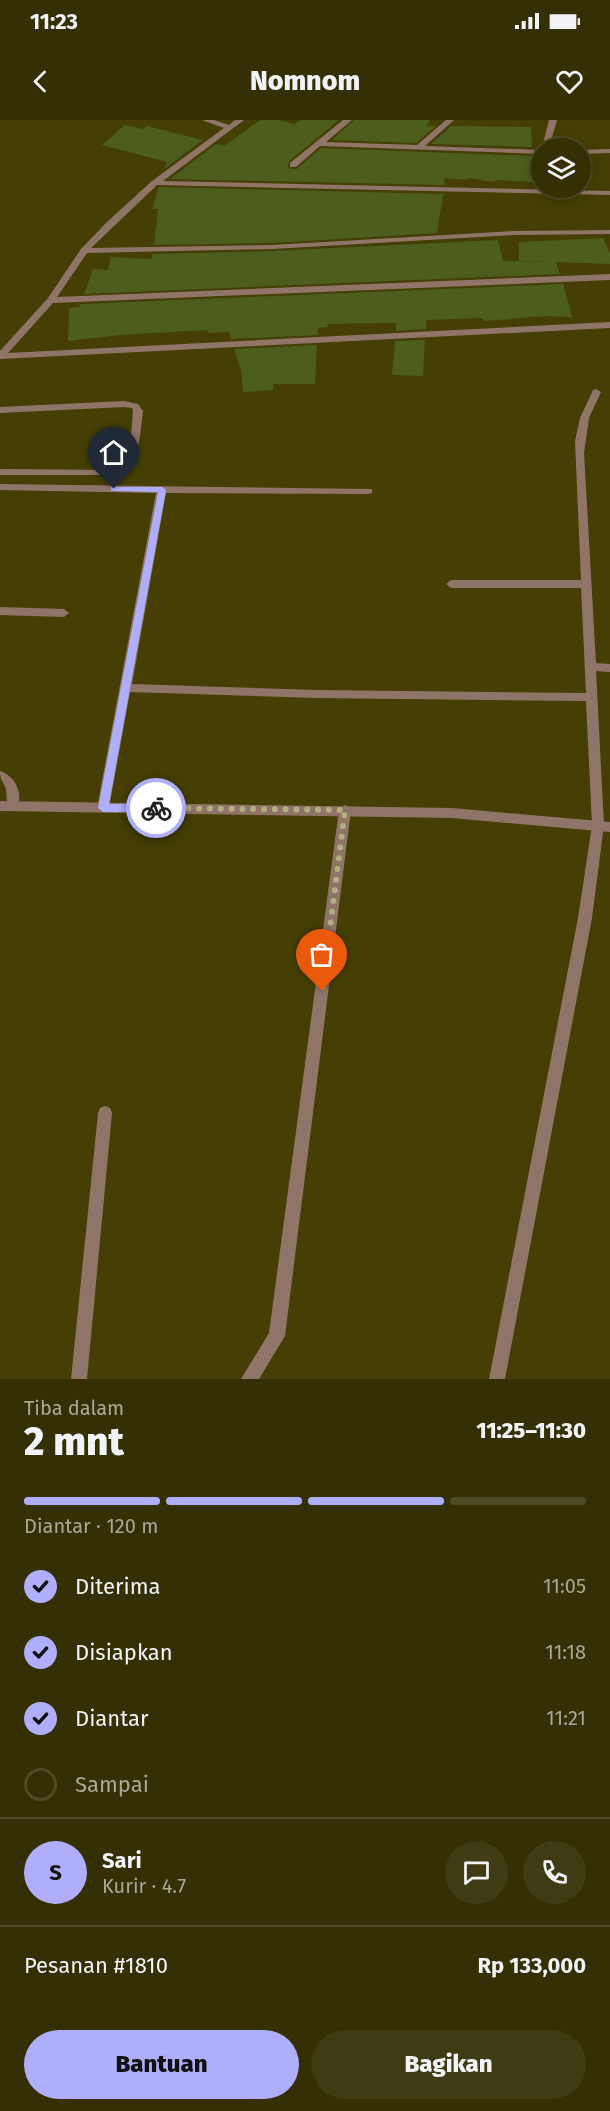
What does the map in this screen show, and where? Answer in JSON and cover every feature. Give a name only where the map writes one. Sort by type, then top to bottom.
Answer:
[{"type":"street","points":[[206,120],[229,127]]},
{"type":"street","points":[[0,356],[51,300],[84,251],[132,202],[240,120]]},
{"type":"street","points":[[293,165],[348,120]]},
{"type":"street","points":[[417,149],[450,120]]},
{"type":"street","points":[[547,138],[554,120]]},
{"type":"street","points":[[317,144],[417,149],[531,150]]},
{"type":"street","points":[[591,152],[610,152]]},
{"type":"street","points":[[155,183],[610,193]]},
{"type":"street","points":[[84,251],[272,247],[513,233],[610,232]]},
{"type":"street","points":[[51,300],[610,277]]},
{"type":"street","points":[[0,356],[610,325]]},
{"type":"street","points":[[497,1379],[604,826],[577,450],[586,411],[596,392]]},
{"type":"street","points":[[0,411],[124,404],[135,406],[138,411],[132,459],[126,468],[118,473],[0,472]]},
{"type":"street","points":[[0,487],[368,491]]},
{"type":"street","points":[[103,808],[162,490]]},
{"type":"street","points":[[451,584],[587,584]]},
{"type":"street","points":[[0,611],[63,613]]},
{"type":"street","points":[[591,667],[610,668]]},
{"type":"street","points":[[125,688],[317,694],[593,697]]},
{"type":"street","points":[[0,776],[6,777],[10,783],[14,807]]},
{"type":"street","points":[[0,806],[453,813],[604,826]]},
{"type":"street","points":[[249,1379],[277,1336],[345,810]]},
{"type":"street","points":[[79,1379],[105,1113]]},
{"type":"building","points":[[260,120],[279,120],[294,124],[301,120],[339,120],[289,161],[288,167],[297,169],[321,148],[531,156],[531,182],[445,178],[444,185],[170,179],[216,144],[224,146]]},
{"type":"building","points":[[354,120],[430,120],[426,126],[436,126],[416,143],[332,140]]},
{"type":"building","points":[[125,125],[144,129],[147,126],[203,140],[164,169],[167,162],[102,145]]},
{"type":"building","points":[[451,126],[531,127],[531,147],[431,144]]},
{"type":"building","points":[[159,187],[443,194],[437,233],[272,243],[154,245],[158,209],[152,209]]},
{"type":"building","points":[[603,238],[610,253],[610,264],[556,262],[560,274],[84,294],[93,269],[108,270],[111,257],[152,259],[152,254],[272,251],[498,240],[503,261],[554,262],[519,261],[519,242]]},
{"type":"building","points":[[563,284],[572,317],[546,316],[484,321],[482,318],[426,320],[426,329],[396,331],[396,323],[327,324],[328,327],[318,328],[318,335],[231,339],[229,332],[208,333],[208,330],[121,335],[68,341],[69,308],[79,307],[80,304]]},
{"type":"building","points":[[425,340],[423,376],[392,375],[395,341]]},
{"type":"building","points":[[317,345],[315,384],[273,384],[273,390],[243,392],[241,370],[234,349]]},
{"type":"way so far","points":[[156,808],[345,810],[322,991]]},
{"type":"route","points":[[114,489],[162,490],[103,808],[156,808]]}]
